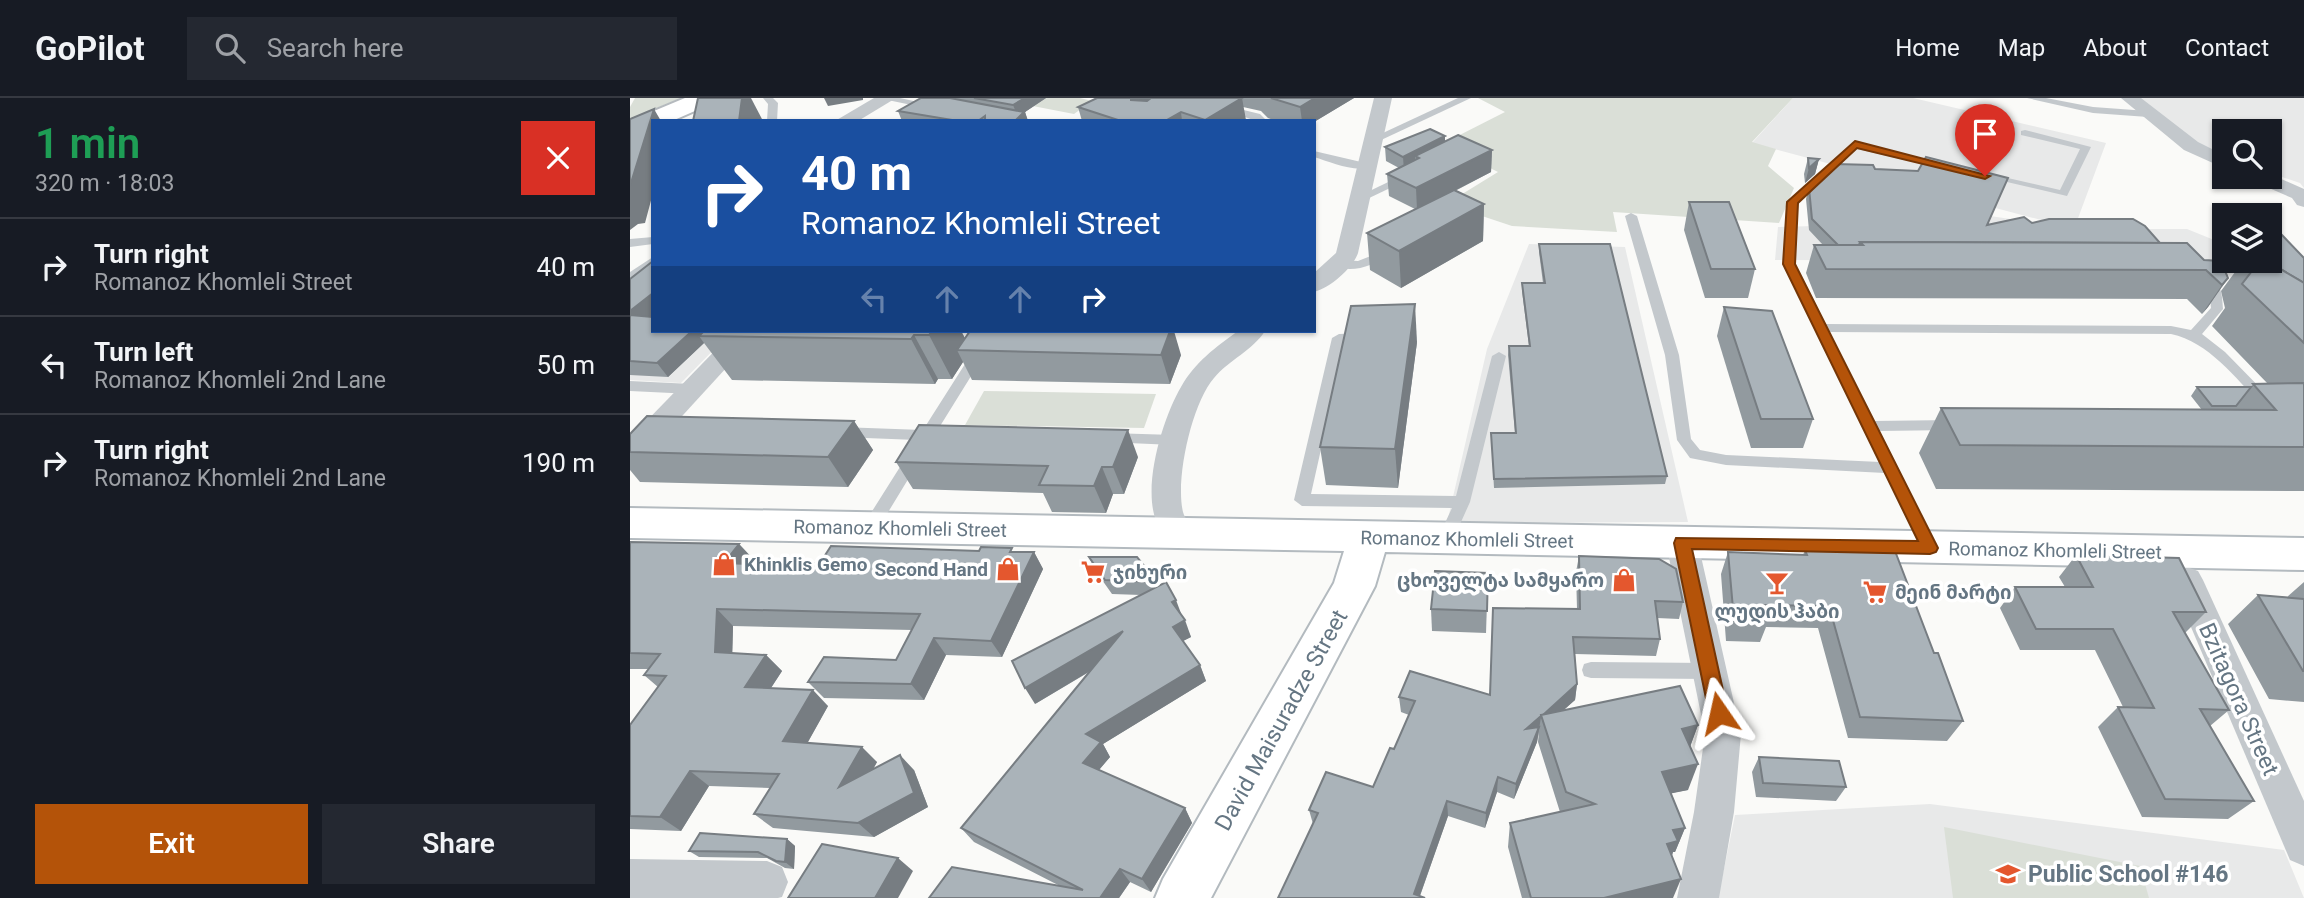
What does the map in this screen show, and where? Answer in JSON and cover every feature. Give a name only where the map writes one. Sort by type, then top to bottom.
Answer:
[{"type":"street","points":[[848,119],[885,98]]},
{"type":"street","points":[[1316,283],[1339,264],[1347,253],[1375,139],[1382,98]]},
{"type":"street","points":[[2130,98],[2212,163]]},
{"type":"street","points":[[685,119],[717,99]]},
{"type":"street","points":[[661,119],[717,99]]},
{"type":"street","points":[[630,130],[651,123]]},
{"type":"street","points":[[630,143],[651,134]]},
{"type":"street","points":[[2282,187],[2302,196]]},
{"type":"street","points":[[1316,263],[1339,264]]},
{"type":"street","points":[[630,455],[746,333]]},
{"type":"street","points":[[1182,534],[1171,523],[1167,500],[1174,440],[1184,405],[1200,377],[1251,333]]},
{"type":"street","name":"Romanoz Khomleli Street","points":[[630,523],[2304,554]]},
{"type":"street","name":"David Maisuradze Street","points":[[1182,898],[1354,586],[1369,537]]},
{"type":"street","points":[[1682,543],[1723,734],[1714,811],[1698,898]]},
{"type":"street","name":"Bzitagora Street","points":[[2175,552],[2304,846]]},
{"type":"street","points":[[630,880],[703,890],[767,883]]},
{"type":"lane","points":[[768,98],[773,103],[772,119]]},
{"type":"lane","points":[[885,98],[939,108]]},
{"type":"lane","points":[[1375,139],[1466,98]]},
{"type":"lane","points":[[2032,98],[2093,110],[2148,114]]},
{"type":"lane","points":[[1211,103],[1260,119]]},
{"type":"lane","points":[[1930,548],[1789,264],[1793,199],[1855,145],[2063,194],[2086,147],[2025,133]]},
{"type":"lane","points":[[1316,155],[1368,165]]},
{"type":"lane","points":[[1316,169],[1339,161]]},
{"type":"lane","points":[[1361,198],[1417,171]]},
{"type":"lane","points":[[1631,216],[1672,355],[1684,440],[1695,454],[1726,460],[1891,468]]},
{"type":"lane","points":[[630,243],[651,240]]},
{"type":"lane","points":[[1339,264],[1360,265],[1392,251]]},
{"type":"lane","points":[[630,278],[651,262]]},
{"type":"lane","points":[[1789,264],[1803,264]]},
{"type":"lane","points":[[2194,335],[2217,309],[2215,289],[2199,275]]},
{"type":"lane","points":[[1822,328],[2171,330],[2194,335],[2220,355],[2276,411]]},
{"type":"lane","points":[[870,528],[991,333]]},
{"type":"lane","points":[[1380,337],[1339,338],[1302,500],[1462,502]]},
{"type":"lane","points":[[1446,538],[1462,502],[1499,356]]},
{"type":"lane","points":[[630,386],[692,389]]},
{"type":"lane","points":[[1871,426],[1966,425]]},
{"type":"lane","points":[[656,428],[683,429]]},
{"type":"lane","points":[[819,432],[955,435]]},
{"type":"lane","points":[[1092,438],[1174,440]]},
{"type":"lane","points":[[1591,670],[1710,671]]},
{"type":"shaded area","points":[[635,98],[681,98],[630,119],[630,107]]},
{"type":"shaded area","points":[[992,98],[1080,98],[1092,101],[1074,114]]},
{"type":"shaded area","points":[[1478,98],[1793,98],[1752,142],[1776,149],[1768,166],[1794,188],[1779,223],[1613,212],[1617,232],[1512,226],[1446,204],[1498,172],[1442,144],[1505,112]]},
{"type":"shaded area","points":[[1793,98],[1913,98],[2106,143],[2074,229],[2187,229],[2212,239],[2212,261],[1775,260],[1778,227],[1887,224],[1990,216],[2071,228],[1752,143]]},
{"type":"shaded area","points":[[2139,98],[2304,98],[2304,188],[2300,183],[2282,177],[2282,119],[2212,119],[2212,154]]},
{"type":"shaded area","points":[[1529,244],[1625,247],[1688,522],[1447,523],[1487,349]]},
{"type":"shaded area","points":[[2226,273],[2275,273],[2257,309]]},
{"type":"shaded area","points":[[729,334],[681,383],[630,380],[630,351]]},
{"type":"shaded area","points":[[984,391],[1156,394],[1144,428],[965,425]]},
{"type":"shaded area","name":"Public School #146","points":[[1930,804],[2284,850],[2304,898],[1718,898],[1735,815]]},
{"type":"shaded area","points":[[1944,827],[2140,866],[2149,898],[1953,898]]},
{"type":"building","points":[[698,98],[742,98],[739,119],[693,119]]},
{"type":"building","points":[[921,98],[950,98],[1024,112],[1017,119],[985,119],[985,116],[981,119],[946,119],[898,111]]},
{"type":"building","points":[[974,98],[1025,98],[1013,105]]},
{"type":"building","points":[[1097,98],[1147,101],[1151,98],[1242,98],[1207,119],[1181,112],[1169,119],[1115,119],[1078,107]]},
{"type":"building","points":[[1271,98],[1315,98],[1300,107]]},
{"type":"building","points":[[654,109],[630,186],[630,119]]},
{"type":"building","points":[[1430,129],[1445,136],[1403,157],[1385,147]]},
{"type":"building","points":[[1458,135],[1492,150],[1416,188],[1387,174],[1419,158],[1415,156]]},
{"type":"building","points":[[1926,157],[2008,178],[1987,225],[2024,217],[2032,223],[2049,219],[2133,219],[2145,226],[2160,243],[1860,242],[1859,245],[1838,245],[1812,219],[1809,188],[1836,164],[1873,165],[1875,169],[1918,171]]},
{"type":"building","points":[[1808,158],[1819,159],[1809,168]]},
{"type":"building","points":[[1454,190],[1484,204],[1399,251],[1367,233]]},
{"type":"building","points":[[1689,202],[1729,202],[1755,269],[1711,269]]},
{"type":"building","points":[[2282,235],[2304,258],[2304,283],[2282,270]]},
{"type":"building","points":[[1860,242],[2187,243],[2204,260],[2212,260],[2212,273],[2226,273],[2228,278],[2222,285],[2206,270],[1826,269],[1814,245],[1863,245]]},
{"type":"building","points":[[1539,244],[1610,244],[1667,476],[1494,479],[1491,433],[1516,433],[1509,346],[1530,346],[1522,283],[1545,283]]},
{"type":"building","points":[[651,263],[651,295],[630,311],[630,279]]},
{"type":"building","points":[[2282,270],[2304,283],[2304,343],[2242,284],[2250,273],[2282,273]]},
{"type":"building","points":[[1415,304],[1395,449],[1320,447],[1351,306]]},
{"type":"building","points":[[1724,307],[1772,311],[1813,419],[1761,419]]},
{"type":"building","points":[[630,315],[651,317],[651,333],[690,333],[657,363],[630,361]]},
{"type":"building","points":[[702,333],[930,333],[914,335],[911,339],[699,336]]},
{"type":"building","points":[[969,333],[1169,333],[1161,355],[957,350]]},
{"type":"building","points":[[2304,383],[2304,447],[1960,445],[1941,408],[2276,410],[2253,384]]},
{"type":"building","points":[[2197,387],[2251,387],[2236,406],[2212,406]]},
{"type":"building","points":[[647,416],[854,421],[828,457],[630,452],[630,434]]},
{"type":"building","points":[[919,425],[1128,430],[1113,467],[1102,467],[1094,486],[1039,485],[1048,466],[896,462]]},
{"type":"building","points":[[630,542],[739,544],[724,563],[798,566],[800,563],[820,563],[831,546],[979,551],[981,547],[1012,548],[1010,552],[1034,552],[991,641],[934,638],[911,684],[808,682],[824,657],[896,660],[920,614],[717,609],[715,652],[766,655],[745,687],[813,690],[783,741],[862,747],[839,787],[900,755],[914,793],[858,823],[754,814],[779,774],[690,771],[660,817],[630,816],[630,725],[666,676],[644,675],[660,654],[630,653]]},
{"type":"building","points":[[1805,550],[1895,551],[1963,721],[1860,717],[1829,606],[1764,605],[1769,620],[1734,620],[1728,552],[1807,555]]},
{"type":"building","points":[[2076,555],[2179,558],[2206,612],[2173,612],[2229,710],[2200,709],[2254,801],[2165,799],[2118,707],[2154,708],[2113,629],[2036,629],[2015,587],[2093,587]]},
{"type":"building","points":[[1579,556],[1659,559],[1676,569],[1683,602],[1655,601],[1660,639],[1573,637],[1577,684],[1526,729],[1539,727],[1516,784],[1498,777],[1486,813],[1447,801],[1414,894],[1425,898],[1278,898],[1318,813],[1309,810],[1326,772],[1373,787],[1390,748],[1394,749],[1415,701],[1399,697],[1410,671],[1490,695],[1493,608],[1580,609]]},
{"type":"building","points":[[1089,557],[1137,557],[1157,582],[1105,580]]},
{"type":"building","points":[[1435,571],[1488,573],[1487,611],[1431,609]]},
{"type":"building","points":[[1166,582],[1176,600],[1172,602],[1185,620],[1173,627],[1200,665],[1086,734],[1101,742],[1083,763],[1185,808],[1142,879],[1120,869],[1100,898],[929,898],[952,867],[1083,890],[961,828],[1123,631],[1025,688],[1012,661]]},
{"type":"building","points":[[2258,595],[2304,599],[2304,671],[2303,671]]},
{"type":"building","points":[[1680,686],[1698,725],[1682,729],[1698,764],[1662,772],[1685,828],[1673,830],[1678,841],[1667,844],[1681,879],[1604,898],[1531,898],[1510,823],[1595,804],[1566,792],[1541,715]]},
{"type":"building","points":[[1759,757],[1839,761],[1846,787],[1763,783]]},
{"type":"building","points":[[700,833],[787,839],[785,862],[776,861],[758,852],[689,851]]},
{"type":"building","points":[[822,844],[898,858],[875,898],[788,898]]},
{"type":"place","name":"Khinklis Gemo","points":[[724,564]]},
{"type":"place","name":"Second Hand","points":[[1008,569]]},
{"type":"place","name":"ჯიხური","points":[[1093,572]]},
{"type":"place","name":"ცხოველტა სამყარო","points":[[1624,580]]},
{"type":"place","name":"ლუდის ჰაბი","points":[[1777,583]]},
{"type":"place","name":"მეინ მარტი","points":[[1875,592]]},
{"type":"place","name":"Public School #146","points":[[2008,874]]},
{"type":"route","points":[[1719,713],[1682,543],[1930,548],[1789,264],[1793,202],[1855,145],[1985,176]]}]
